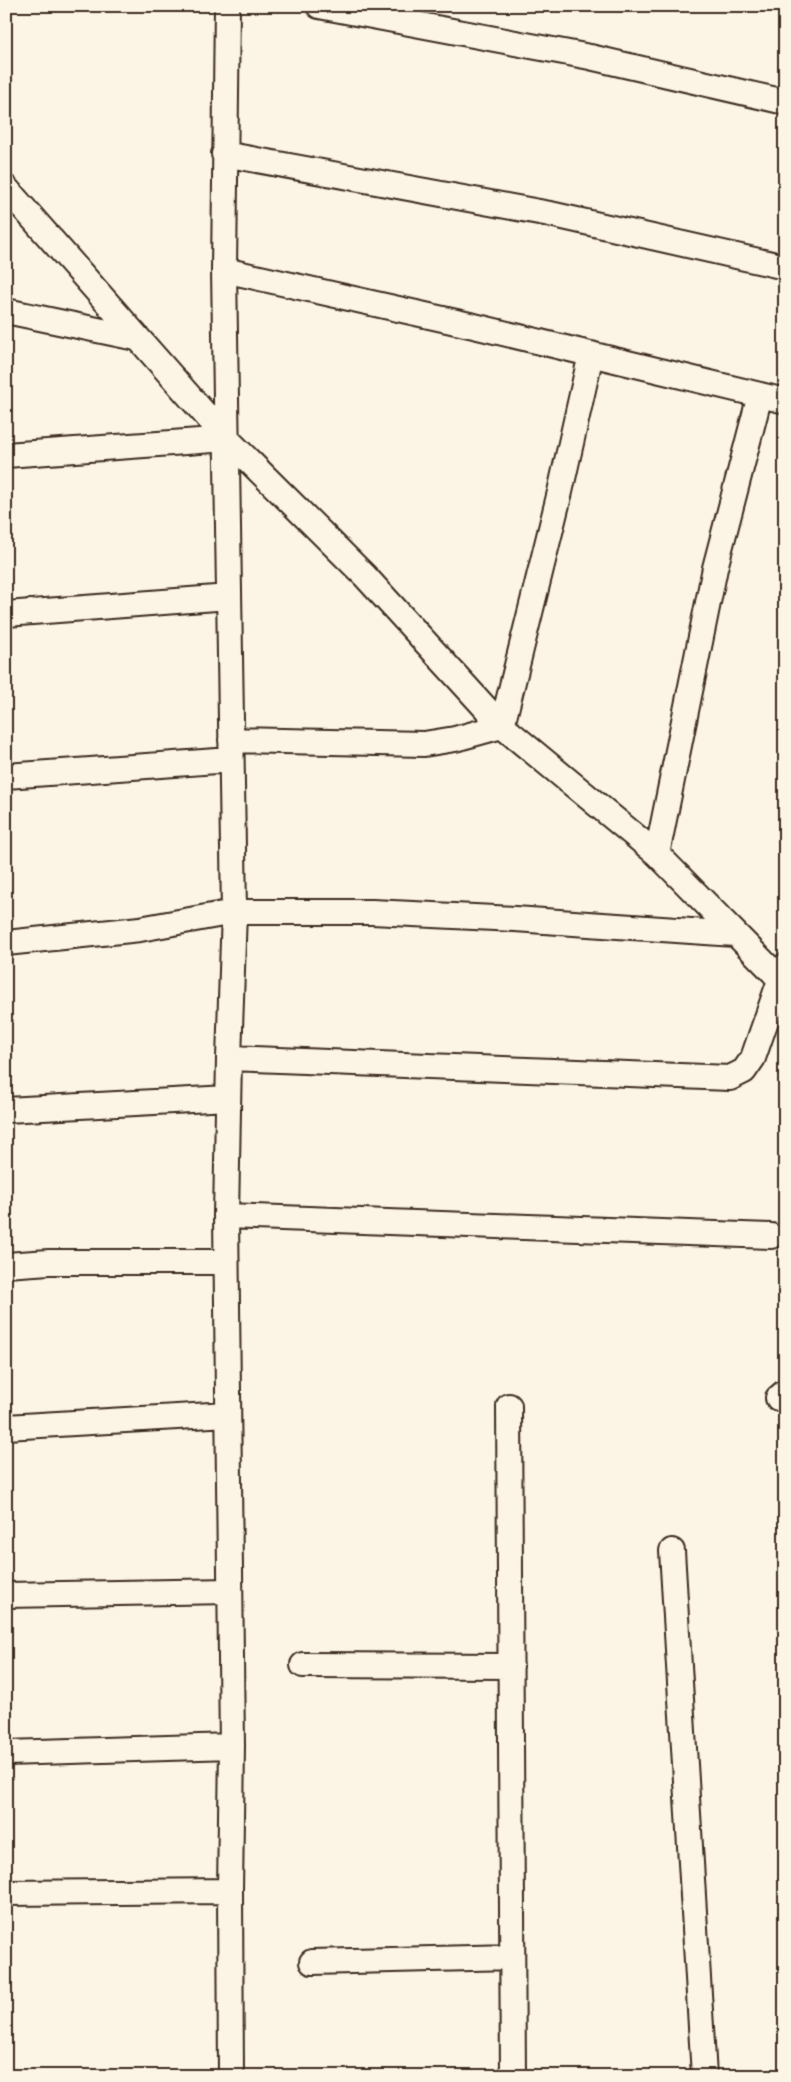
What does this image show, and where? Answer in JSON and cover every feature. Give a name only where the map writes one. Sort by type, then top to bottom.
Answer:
[{"type":"street","points":[[227,6],[224,270],[234,912],[228,1058],[226,1216],[232,1746],[230,1891],[231,2076]]},
{"type":"street","points":[[319,6],[590,57],[785,102]]},
{"type":"street","points":[[224,154],[550,214],[785,267]]},
{"type":"street","points":[[6,188],[136,338],[227,439],[365,576],[502,726],[657,854],[735,934],[784,976],[753,1058],[744,1071],[730,1078],[228,1058]]},
{"type":"street","points":[[224,270],[474,326],[785,401]]},
{"type":"street","points":[[6,311],[136,338]]},
{"type":"street","points":[[502,726],[560,492],[591,354]]},
{"type":"street","points":[[657,854],[715,568],[760,395]]},
{"type":"street","points":[[6,455],[227,439]]},
{"type":"street","points":[[6,614],[229,596]]},
{"type":"street","points":[[6,776],[231,750],[424,744],[455,739],[502,726]]},
{"type":"street","points":[[6,943],[140,929],[234,912],[372,912],[515,919],[735,934]]},
{"type":"street","points":[[6,1110],[228,1098]]},
{"type":"street","points":[[226,1216],[771,1236]]},
{"type":"street","points":[[6,1265],[49,1262],[226,1262]]},
{"type":"street","points":[[509,1406],[513,2076]]},
{"type":"street","points":[[6,1427],[228,1414]]},
{"type":"street","points":[[672,1551],[704,2076]]},
{"type":"street","points":[[6,1595],[230,1592]]},
{"type":"street","points":[[303,1665],[510,1666]]},
{"type":"street","points":[[6,1753],[232,1746]]},
{"type":"street","points":[[6,1893],[230,1891]]},
{"type":"street","points":[[312,1962],[512,1957]]}]
